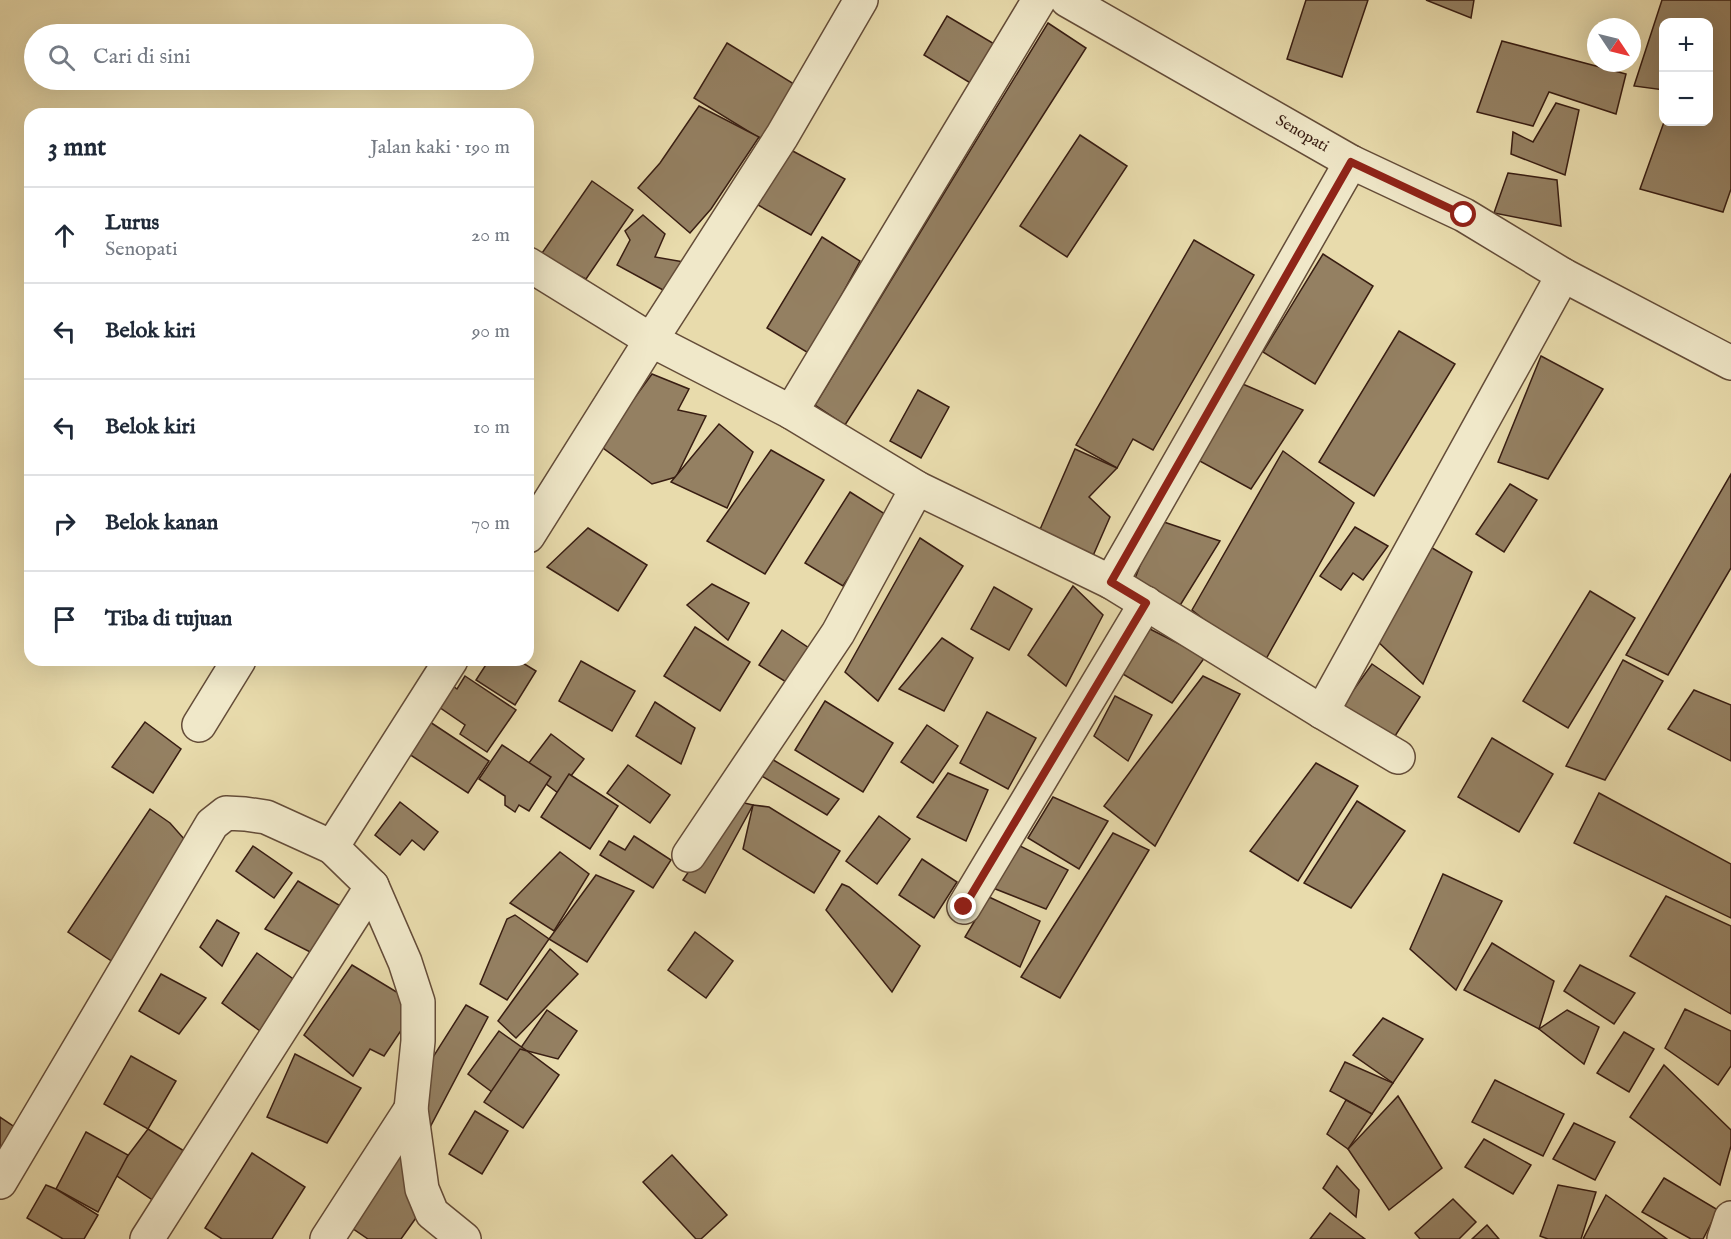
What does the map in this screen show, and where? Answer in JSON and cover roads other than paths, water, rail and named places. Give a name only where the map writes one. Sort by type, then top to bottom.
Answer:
[{"type":"street","points":[[534,526],[782,136],[861,0]]},
{"type":"street","points":[[791,412],[1039,0]]},
{"type":"street","name":"Senopati","points":[[1067,0],[1351,162],[1464,215],[1563,275],[1731,363]]},
{"type":"street","points":[[1111,582],[1351,162]]},
{"type":"street","points":[[534,268],[651,340],[791,412],[917,488],[1111,582],[1398,757]]},
{"type":"street","points":[[1322,712],[1563,275]]},
{"type":"street","points":[[689,855],[838,633],[917,488]]},
{"type":"street","points":[[964,907],[1146,603]]},
{"type":"street","points":[[199,725],[235,666]]},
{"type":"street","points":[[332,847],[447,666]]},
{"type":"street","points":[[0,1182],[212,824],[226,813],[245,814],[266,818],[332,847],[372,886],[405,962],[418,1002],[418,1041],[411,1109],[422,1189],[432,1213],[464,1239]]},
{"type":"street","points":[[147,1239],[372,886]]},
{"type":"street","points":[[327,1239],[411,1109]]},
{"type":"street","points":[[1724,1239],[1731,1218]]}]
